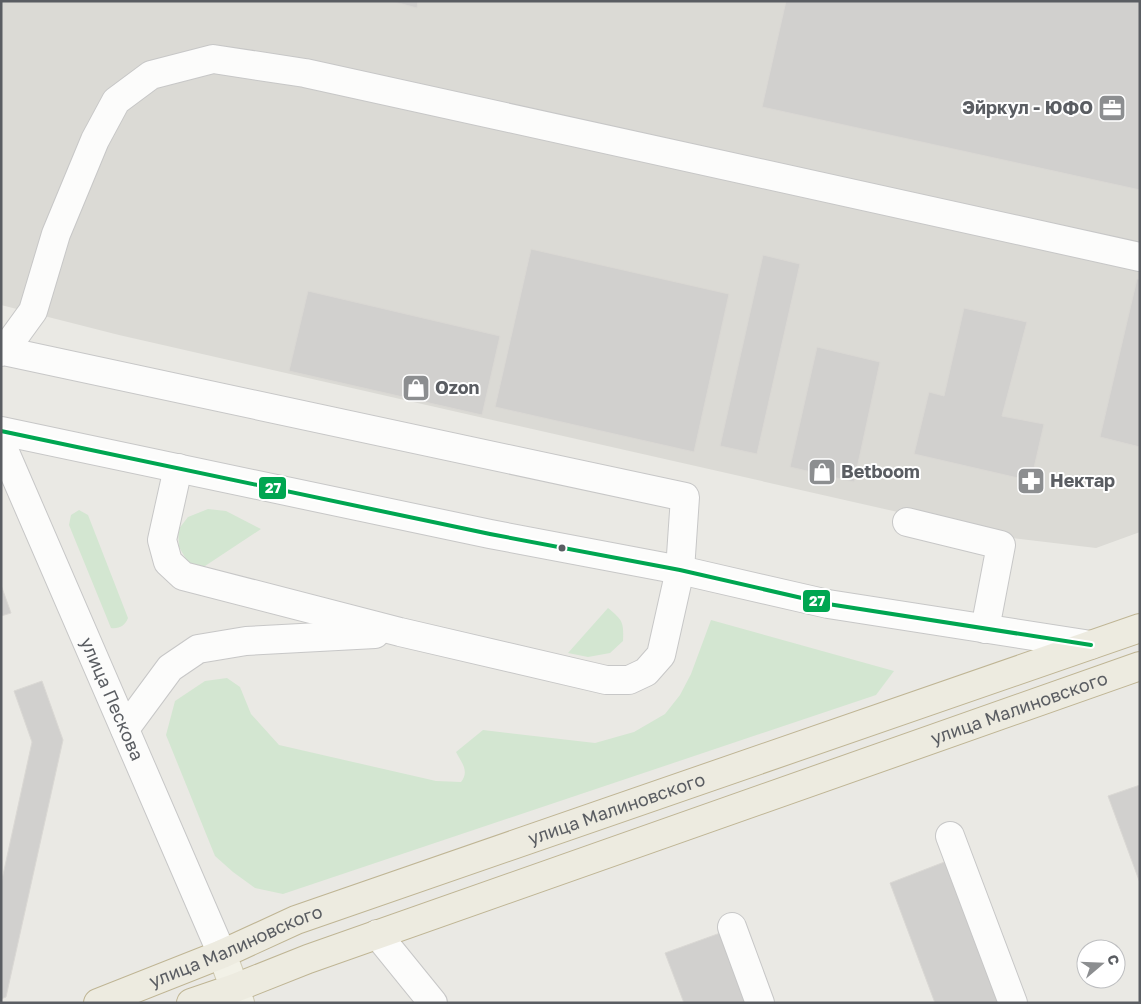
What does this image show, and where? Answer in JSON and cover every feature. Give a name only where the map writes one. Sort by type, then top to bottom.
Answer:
[{"type":"highway","name":"улица Малиновского","points":[[98,1003],[222,954],[296,920],[1140,628]]},
{"type":"highway","name":"улица Малиновского","points":[[191,1003],[237,995],[308,959],[1140,666]]},
{"type":"main road","points":[[222,954],[237,995]]},
{"type":"street","points":[[178,468],[162,540],[168,562],[183,576],[400,632],[606,680],[629,680],[646,672],[661,656],[680,570],[685,497],[2,352],[33,311],[56,234],[95,140],[116,101],[151,75],[213,59],[305,73],[1140,257]]},
{"type":"street","points":[[1,431],[490,534],[680,570],[828,604],[1091,645]]},
{"type":"street","name":"улица Пескова","points":[[1,443],[222,954]]},
{"type":"street","points":[[907,522],[1001,545],[985,629]]},
{"type":"street","points":[[124,729],[170,668],[198,649],[246,641],[400,632]]},
{"type":"street","points":[[950,836],[1013,1003]]},
{"type":"street","points":[[732,927],[760,1003]]},
{"type":"street","points":[[377,934],[433,1003]]},
{"type":"shaded area","points":[[1,1],[1140,1],[1140,532],[1096,548],[1012,538],[119,335],[1,305]]},
{"type":"green space","points":[[208,509],[226,511],[261,529],[205,566],[194,567],[186,559],[179,547],[178,530],[188,517]]},
{"type":"green space","points":[[79,510],[88,515],[128,618],[123,625],[117,628],[111,628],[69,525],[71,515]]},
{"type":"green space","points":[[608,608],[621,622],[623,641],[610,653],[588,657],[568,653]]},
{"type":"green space","points":[[711,620],[894,671],[876,695],[283,894],[255,888],[215,856],[166,735],[175,701],[205,681],[227,678],[240,687],[251,714],[279,745],[436,781],[461,782],[464,778],[465,770],[456,752],[483,730],[595,743],[634,732],[665,714],[680,695],[691,674]]},
{"type":"building","points":[[391,1],[418,1],[417,8]]},
{"type":"building","points":[[786,1],[1140,1],[1140,190],[762,107]]},
{"type":"building","points":[[531,249],[729,294],[694,452],[495,407]]},
{"type":"building","points":[[763,255],[800,264],[757,454],[720,446]]},
{"type":"building","points":[[1137,279],[1140,279],[1140,447],[1100,437]]},
{"type":"building","points":[[308,291],[500,336],[482,415],[289,371]]},
{"type":"building","points":[[964,308],[1027,322],[1002,416],[1044,424],[1031,481],[914,454],[929,392],[944,396]]},
{"type":"building","points":[[817,347],[880,362],[854,482],[790,467]]},
{"type":"building","points":[[1,585],[11,613],[1,616]]},
{"type":"building","points":[[42,681],[63,740],[6,997],[1,999],[1,884],[32,742],[14,691]]},
{"type":"building","points":[[1140,785],[1140,883],[1108,796]]},
{"type":"building","points":[[947,861],[1000,1003],[935,1003],[890,883]]},
{"type":"building","points":[[723,932],[750,1003],[684,1003],[665,953]]},
{"type":"transit line","name":"27","points":[[1,431],[490,534],[680,570],[828,604],[1091,645]]},
{"type":"place","name":"Эйркул - ЮФО","points":[[1112,108]]},
{"type":"place","name":"Ozon","points":[[416,388]]},
{"type":"place","name":"Betboom","points":[[822,472]]},
{"type":"place","name":"Нектар","points":[[1031,481]]}]
